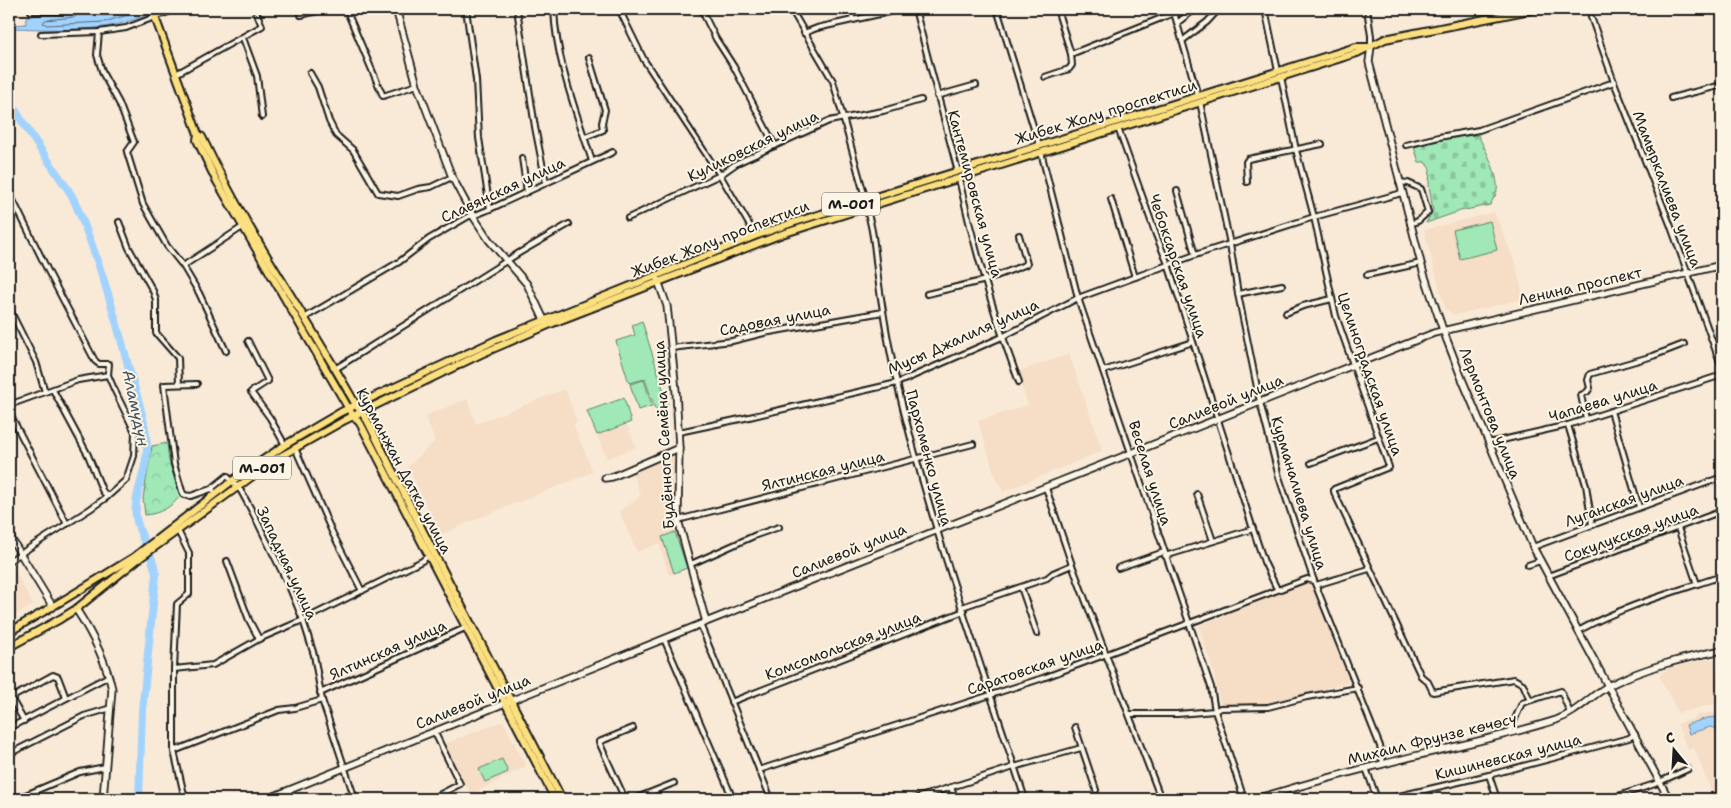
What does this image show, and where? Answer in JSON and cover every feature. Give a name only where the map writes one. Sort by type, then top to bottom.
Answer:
[{"type":"main road","points":[[396,9],[417,85],[452,177],[473,216],[489,240],[527,284],[546,322]]},
{"type":"main road","name":"Жибек Жолу проспектиси","points":[[756,240],[866,207],[1117,124],[1280,74],[1357,53],[1385,39],[1535,9]]},
{"type":"main road","name":"Курманжан Датка улица","points":[[154,14],[198,134],[202,138],[246,225],[348,408],[360,423],[465,628],[562,799]]},
{"type":"main road","name":"Лермонтова улица","points":[[1371,46],[1369,62],[1399,182],[1421,263],[1443,330],[1533,547],[1669,799]]},
{"type":"main road","name":"Жибек Жолу проспектиси","points":[[348,408],[451,359],[756,240],[866,199],[958,175]]},
{"type":"main road","name":"Курманжан Датка улица","points":[[246,225],[360,412],[370,425],[555,799]]},
{"type":"main road","name":"Ленина проспект","points":[[1443,330],[1722,265]]},
{"type":"main road","name":"Будённого Семёна улица","points":[[657,279],[667,306],[672,348],[679,432],[678,520],[691,564],[703,623]]},
{"type":"main road","name":"Жибек Жолу проспектиси","points":[[353,416],[546,322]]},
{"type":"main road","name":"Салиевой улица","points":[[267,799],[703,623],[1443,330]]},
{"type":"main road","name":"М-001","points":[[9,632],[178,531],[234,484],[285,445],[348,408]]},
{"type":"main road","name":"М-001","points":[[158,542],[213,491],[234,484],[295,447],[353,416]]},
{"type":"main road","points":[[605,478],[612,477],[679,448]]},
{"type":"main road","points":[[9,535],[60,619]]},
{"type":"main road","name":"М-001","points":[[76,609],[135,558]]},
{"type":"main road","points":[[68,598],[74,601],[76,609],[110,676],[112,689],[111,708],[103,799]]},
{"type":"main road","points":[[9,647],[76,609]]},
{"type":"main road","name":"Михаил Фрунзе көчөсү","points":[[1255,799],[1265,798],[1366,768],[1506,734],[1558,719],[1570,713],[1608,686],[1652,667],[1722,650]]},
{"type":"street","points":[[31,11],[64,11],[67,9]]},
{"type":"street","points":[[96,9],[117,9]]},
{"type":"street","points":[[41,34],[99,32],[126,28],[154,14],[176,9]]},
{"type":"street","points":[[176,74],[262,26],[255,9]]},
{"type":"street","points":[[301,15],[325,9]]},
{"type":"street","points":[[346,9],[382,96],[417,85]]},
{"type":"street","points":[[466,9],[476,80],[479,138],[490,209]]},
{"type":"street","points":[[517,9],[546,183]]},
{"type":"street","points":[[554,9],[555,34],[566,81],[592,161]]},
{"type":"street","points":[[619,9],[644,60],[720,175],[756,240]]},
{"type":"street","points":[[702,9],[716,39],[734,68],[775,146]]},
{"type":"street","name":"Пархоменко улица","points":[[791,9],[832,81],[843,118],[866,199],[866,207],[872,228],[883,312],[897,382],[917,458],[937,530],[989,694],[1025,799]]},
{"type":"street","points":[[850,9],[853,20]]},
{"type":"street","points":[[804,33],[817,28],[902,9]]},
{"type":"street","name":"Кантемировская улица","points":[[914,9],[968,220],[1002,337],[1019,382]]},
{"type":"street","name":"Веселая улица","points":[[997,9],[1040,149],[1078,298],[1211,687],[1215,711],[1244,799]]},
{"type":"street","points":[[1045,78],[1069,69],[1072,65],[1071,54],[1057,9]]},
{"type":"street","points":[[1177,23],[1195,9]]},
{"type":"street","points":[[1182,42],[1207,22],[1219,9]]},
{"type":"street","name":"Целиноградская улица","points":[[1265,9],[1296,150],[1314,217],[1336,316],[1389,467],[1334,490],[1369,569],[1421,676],[1428,682],[1433,692],[1514,679],[1523,684],[1530,700]]},
{"type":"street","name":"Лермонтова улица","points":[[1367,9],[1371,46]]},
{"type":"street","points":[[1071,54],[1173,11]]},
{"type":"street","name":"Курманалиева улица","points":[[1173,11],[1199,99],[1230,244],[1260,402],[1280,477],[1315,583],[1380,746],[1383,764]]},
{"type":"street","name":"Мамыркалиева улица","points":[[1591,17],[1722,368]]},
{"type":"street","points":[[99,32],[97,55],[103,74],[119,103],[134,142],[126,152],[143,204],[167,246],[184,266],[200,293],[226,351]]},
{"type":"street","points":[[243,38],[257,76],[262,117]]},
{"type":"street","points":[[584,137],[603,130],[602,123],[605,110],[589,58]]},
{"type":"street","points":[[310,73],[318,87],[329,121],[336,135],[353,150],[378,193],[398,196],[431,187],[452,177]]},
{"type":"street","points":[[1406,145],[1479,130],[1614,82]]},
{"type":"street","points":[[1671,98],[1722,85]]},
{"type":"street","points":[[937,96],[976,86]]},
{"type":"street","name":"Куликовская улица","points":[[628,218],[720,175],[737,163],[829,121],[884,111],[921,100]]},
{"type":"street","name":"Чебоксарская улица","points":[[1117,124],[1168,264],[1264,562],[1277,589]]},
{"type":"street","points":[[1247,182],[1246,160],[1322,144]]},
{"type":"street","name":"Славянская улица","points":[[304,318],[399,262],[428,239],[469,216],[490,209],[613,152]]},
{"type":"street","points":[[522,158],[527,192]]},
{"type":"street","points":[[1399,182],[1421,188],[1426,204],[1428,212],[1418,221],[1410,224]]},
{"type":"street","points":[[1177,191],[1195,256]]},
{"type":"street","points":[[9,192],[95,361],[99,364],[109,364],[108,374],[135,432],[134,456],[126,480],[107,497],[9,561]]},
{"type":"street","name":"Мусы Джалиля улица","points":[[679,432],[897,382],[1002,337],[1078,298],[1168,264],[1314,217],[1402,192]]},
{"type":"street","points":[[1111,199],[1135,277]]},
{"type":"street","points":[[119,222],[129,248],[154,291],[156,300],[156,333],[178,358],[179,384]]},
{"type":"street","points":[[335,370],[506,261],[569,224]]},
{"type":"street","points":[[184,266],[246,225]]},
{"type":"street","points":[[927,294],[986,280],[1027,264],[1019,235]]},
{"type":"street","points":[[1367,276],[1421,263]]},
{"type":"street","points":[[1238,294],[1282,285]]},
{"type":"street","points":[[1286,313],[1303,306],[1332,299]]},
{"type":"street","points":[[9,308],[36,362],[45,392]]},
{"type":"street","name":"Садовая улица","points":[[672,348],[732,341],[764,333],[883,312]]},
{"type":"street","points":[[248,341],[268,381],[251,392],[270,418],[285,445]]},
{"type":"street","points":[[1103,371],[1193,342]]},
{"type":"street","points":[[1586,419],[1581,395],[1590,388],[1588,380],[1590,374],[1653,356],[1684,344]]},
{"type":"street","points":[[9,405],[78,380],[108,374]]},
{"type":"street","name":"Чапаева улица","points":[[1490,443],[1568,425],[1722,375]]},
{"type":"street","points":[[197,384],[164,385],[174,464],[184,495],[191,496],[213,491]]},
{"type":"street","points":[[52,390],[88,455],[102,490],[107,497]]},
{"type":"street","points":[[1611,411],[1639,504]]},
{"type":"street","points":[[9,412],[67,524]]},
{"type":"street","points":[[1568,425],[1586,486],[1592,522]]},
{"type":"street","points":[[1311,463],[1378,438]]},
{"type":"street","name":"Ялтинская улица","points":[[678,520],[972,444]]},
{"type":"street","points":[[295,447],[332,532],[362,591]]},
{"type":"street","name":"Луганская улица","points":[[1533,547],[1639,504],[1722,477]]},
{"type":"street","name":"Западная улица","points":[[234,484],[252,513],[289,586],[303,620],[314,655],[322,700],[355,799]]},
{"type":"street","points":[[1046,488],[1072,566],[1161,799]]},
{"type":"street","points":[[1197,494],[1213,541]]},
{"type":"street","name":"Сокулукская улица","points":[[1548,576],[1722,511]]},
{"type":"street","points":[[691,564],[756,535],[779,527]]},
{"type":"street","points":[[1678,528],[1697,584]]},
{"type":"street","points":[[1118,568],[1253,529]]},
{"type":"street","points":[[178,531],[189,553],[189,594],[177,604],[174,669],[174,751],[185,799]]},
{"type":"street","points":[[174,669],[188,666],[213,665],[259,640],[422,561],[428,556]]},
{"type":"street","points":[[227,561],[249,620],[259,640]]},
{"type":"street","points":[[1528,565],[1540,561]]},
{"type":"street","name":"Комсомольская улица","points":[[731,702],[963,609],[1047,578],[1053,573],[1072,566]]},
{"type":"street","name":"Саратовская улица","points":[[759,770],[1106,655],[1307,579],[1315,583],[1369,569]]},
{"type":"street","points":[[1578,631],[1610,615],[1722,576]]},
{"type":"street","points":[[1022,587],[1037,634]]},
{"type":"street","name":"Будённого Семёна улица","points":[[703,623],[731,702],[771,799]]},
{"type":"street","name":"Ялтинская улица","points":[[320,693],[465,628]]},
{"type":"street","points":[[664,639],[733,799]]},
{"type":"street","points":[[24,721],[10,696],[53,675],[58,677],[66,698]]},
{"type":"street","points":[[9,728],[110,676]]},
{"type":"street","points":[[1130,714],[1177,714],[1215,711],[1220,708],[1268,707],[1308,697],[1358,688]]},
{"type":"street","points":[[1506,734],[1511,728],[1522,703],[1530,700],[1561,692],[1570,713]]},
{"type":"street","name":"Ялтинская улица","points":[[174,751],[279,710],[295,708],[322,700]]},
{"type":"street","points":[[9,754],[84,716],[111,708]]},
{"type":"street","points":[[1074,727],[1096,790]]},
{"type":"street","points":[[625,799],[599,742],[633,728]]},
{"type":"street","points":[[431,799],[460,784],[434,731]]},
{"type":"street","name":"Кишиневская улица","points":[[1386,799],[1629,738],[1635,734]]},
{"type":"street","points":[[914,799],[1081,748]]},
{"type":"street","points":[[16,799],[80,772],[105,767]]},
{"type":"street","points":[[1366,768],[1377,799]]},
{"type":"street","points":[[1609,799],[1660,782],[1688,769]]},
{"type":"street","points":[[1489,774],[1497,799]]},
{"type":"street","points":[[634,799],[674,783]]},
{"type":"street","points":[[951,787],[955,799]]},
{"type":"shaded area","points":[[1494,212],[1516,265],[1524,299],[1454,315],[1445,308],[1424,230]]},
{"type":"shaded area","points":[[1069,354],[1102,451],[1003,492],[993,470],[978,421],[1028,405],[1017,372]]},
{"type":"shaded area","points":[[565,389],[577,422],[573,424],[593,472],[440,535],[408,467],[435,441],[425,416],[467,399],[476,424]]},
{"type":"shaded area","points":[[627,425],[636,447],[607,459],[597,436]]},
{"type":"shaded area","points":[[676,456],[678,504],[675,522],[689,568],[669,575],[659,543],[637,552],[619,511],[641,496],[632,472]]},
{"type":"shaded area","points":[[11,563],[33,605],[9,618],[9,565]]},
{"type":"shaded area","points":[[1310,580],[1349,682],[1271,704],[1221,706],[1214,674],[1199,626]]},
{"type":"shaded area","points":[[1714,658],[1722,691],[1722,702],[1678,713],[1659,675],[1672,667]]},
{"type":"shaded area","points":[[1716,712],[1722,714],[1722,799],[1714,799],[1694,748],[1688,750],[1677,724],[1695,718],[1696,715]]},
{"type":"shaded area","points":[[503,721],[526,766],[472,794],[457,774],[444,744]]},
{"type":"green space","points":[[1478,135],[1496,177],[1496,195],[1490,205],[1460,211],[1426,223],[1433,211],[1429,185],[1430,169],[1425,162],[1419,162],[1414,147],[1451,137]]},
{"type":"green space","points":[[1490,221],[1497,250],[1460,259],[1453,230]]},
{"type":"green space","points":[[642,321],[668,405],[655,409],[645,379],[629,383],[616,341],[635,335],[632,325]]},
{"type":"green space","points":[[644,380],[652,406],[638,410],[630,384]]},
{"type":"green space","points":[[624,398],[631,422],[597,435],[587,411]]},
{"type":"green space","points":[[167,443],[169,461],[180,496],[165,509],[145,515],[143,498],[152,446]]},
{"type":"green space","points":[[675,532],[687,568],[674,573],[662,537]]},
{"type":"green space","points":[[502,759],[508,772],[485,782],[479,769]]},
{"type":"water","points":[[76,9],[95,11],[164,9],[127,22],[104,27],[70,29],[12,28],[12,25],[26,24],[26,17],[74,13]]},
{"type":"water","points":[[1707,718],[1722,718],[1722,730],[1710,727],[1689,734],[1686,725]]},
{"type":"waterway","name":"Аламүдүн","points":[[9,99],[30,134],[70,192],[83,221],[111,305],[145,427],[147,455],[137,500],[136,517],[156,574],[142,712],[139,799]]}]
